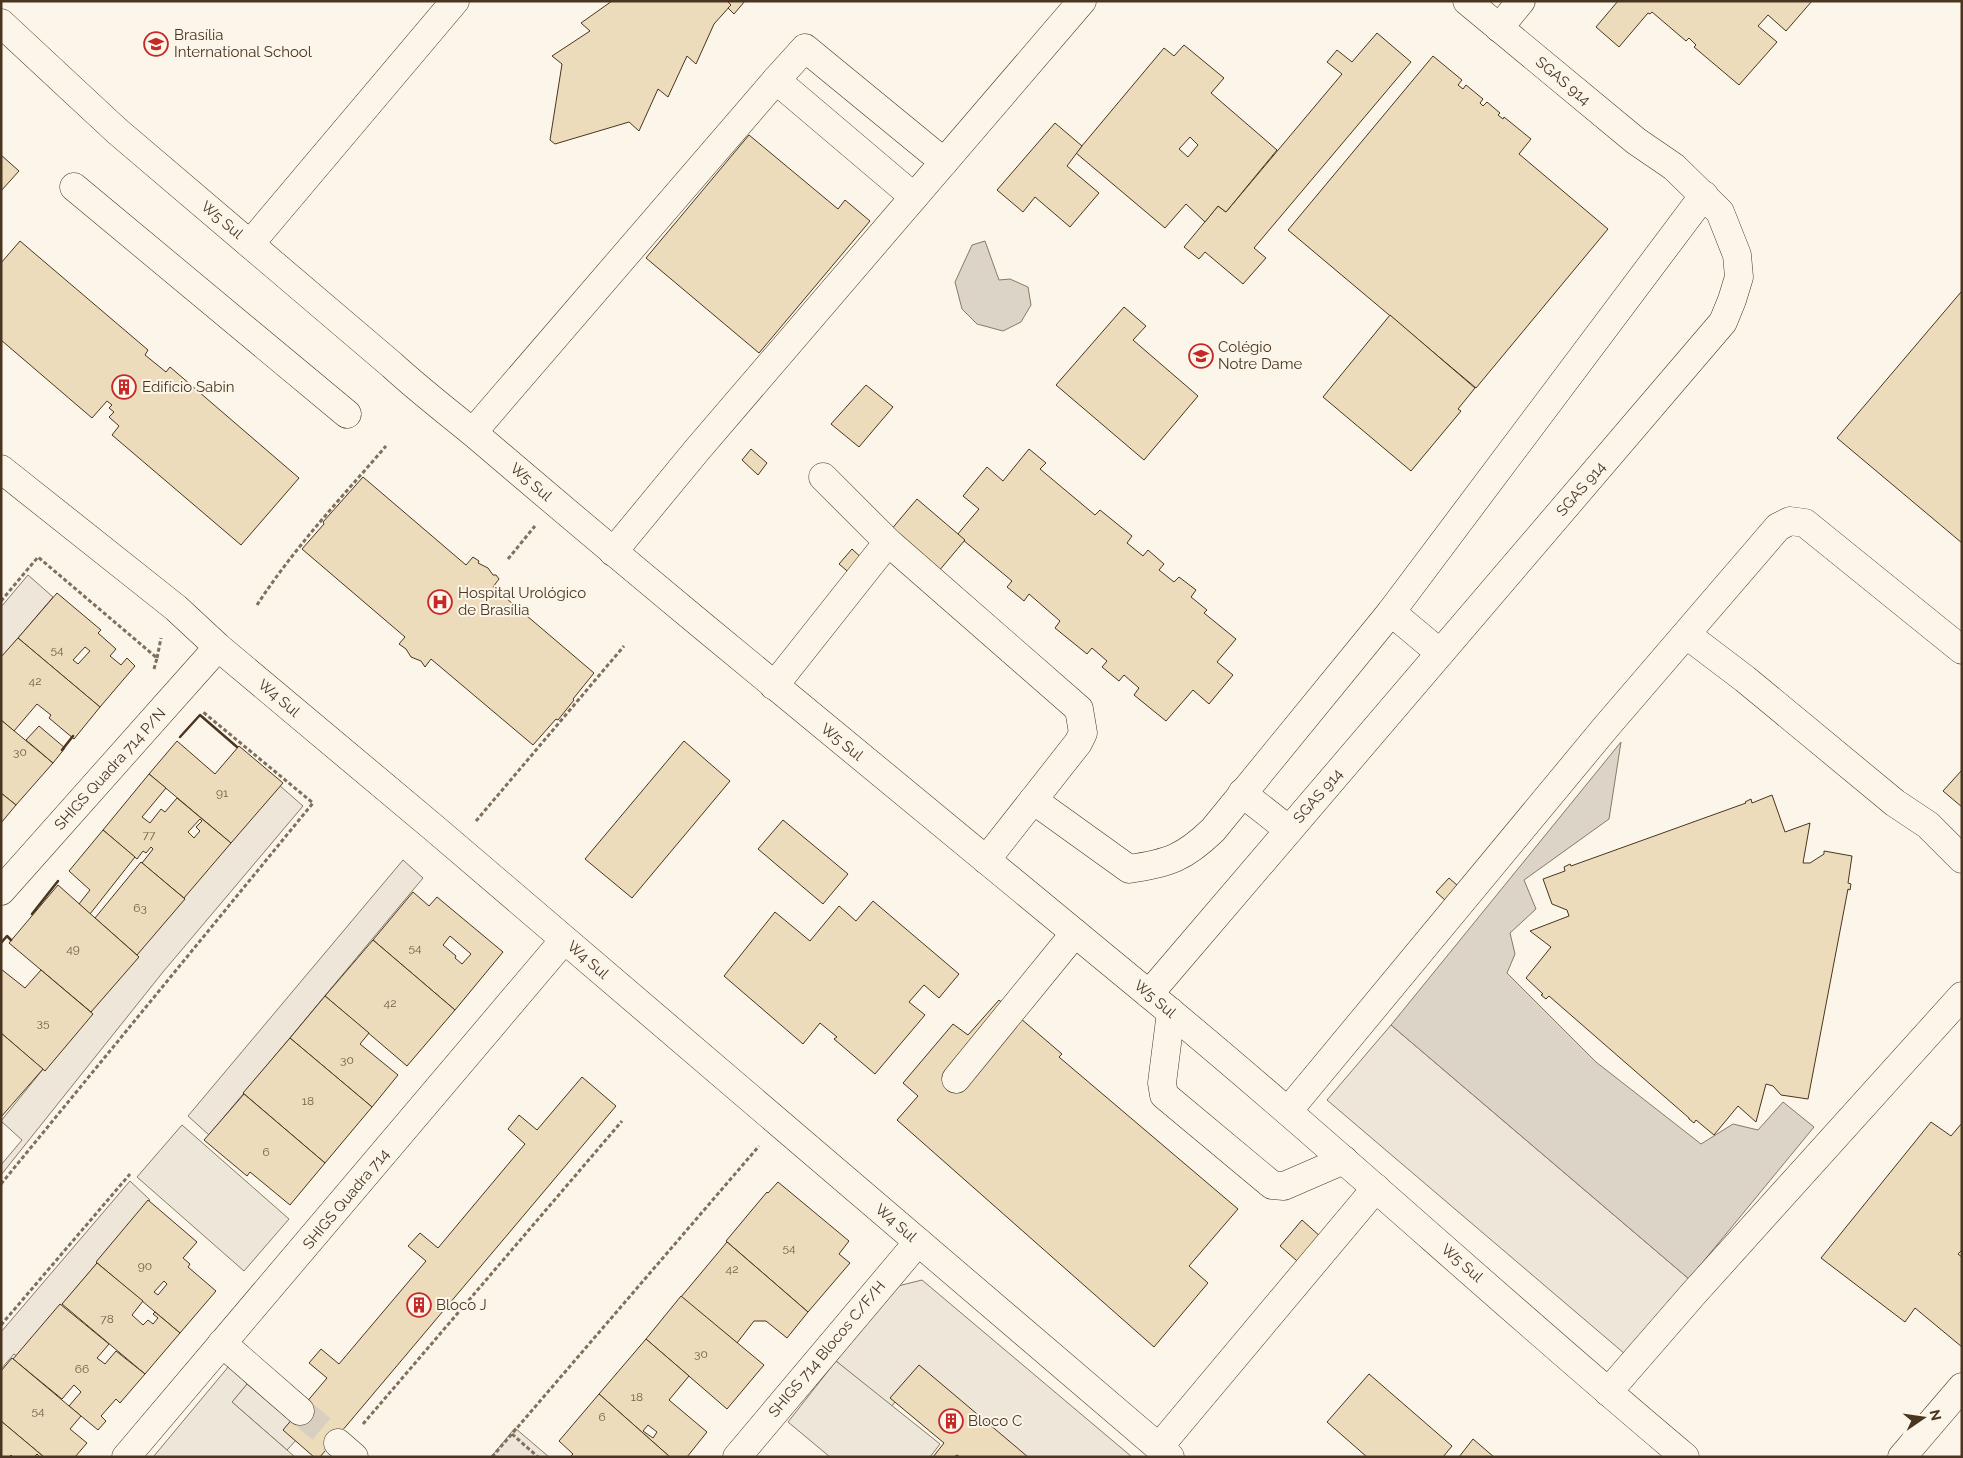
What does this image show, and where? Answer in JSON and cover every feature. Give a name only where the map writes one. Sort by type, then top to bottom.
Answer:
[{"type":"main road","points":[[250,244],[455,1]]},
{"type":"main road","points":[[613,552],[1082,1]]},
{"type":"main road","name":"SGAS 914","points":[[1149,994],[1723,322],[1739,277],[1737,255],[1720,212],[1704,195],[1674,166],[1636,141],[1468,1]]},
{"type":"main road","points":[[1499,28],[1521,1]]},
{"type":"main road","name":"W5 Sul","points":[[1,23],[117,131],[425,395],[473,432],[613,552],[1288,1111],[1608,1392],[1685,1457]]},
{"type":"main road","points":[[473,432],[805,48],[944,162]]},
{"type":"main road","points":[[776,80],[914,197]]},
{"type":"main road","points":[[74,187],[347,414]]},
{"type":"main road","points":[[1033,800],[1129,869],[1154,865],[1175,858],[1193,848],[1213,830],[1391,612],[1704,195]]},
{"type":"main road","name":"W4 Sul","points":[[1,469],[176,608],[218,647],[455,846],[1165,1452]]},
{"type":"main road","points":[[822,478],[888,542],[1079,709],[1083,733],[1078,743],[986,860]]},
{"type":"main road","points":[[1288,1111],[1606,727],[1778,527],[1790,521],[1806,523],[1962,650]]},
{"type":"main road","points":[[774,686],[888,542]]},
{"type":"main road","points":[[1391,612],[1440,653]]},
{"type":"main road","points":[[1687,635],[1745,679],[1895,803],[1928,825],[1962,859]]},
{"type":"main road","name":"SHIGS Quadra 714 P/N","points":[[1,891],[218,647]]},
{"type":"main road","points":[[1242,793],[1289,830]]},
{"type":"main road","points":[[956,1079],[1075,933]]},
{"type":"main road","name":"SHIGS Quadra 714","points":[[126,1457],[564,940]]},
{"type":"main road","points":[[1608,1392],[1694,1293],[1962,996]]},
{"type":"main road","points":[[1170,1012],[1162,1083],[1164,1095],[1272,1185],[1284,1186],[1344,1160]]},
{"type":"main road","points":[[1165,1452],[1376,1188]]},
{"type":"main road","name":"SHIGS 714 Blocos C/F/H","points":[[737,1457],[918,1242]]},
{"type":"main road","points":[[222,1343],[300,1412]]},
{"type":"main road","points":[[1902,1457],[1962,1387]]},
{"type":"path","points":[[257,605],[270,584],[313,531],[386,446]]},
{"type":"path","points":[[508,559],[554,502]]},
{"type":"path","points":[[1,601],[38,557],[157,658],[154,672]]},
{"type":"path","points":[[1,594],[5,597]]},
{"type":"path","points":[[455,846],[624,646]]},
{"type":"path","points":[[1,1184],[313,803],[196,706]]},
{"type":"path","points":[[345,1449],[622,1121]]},
{"type":"path","points":[[492,1457],[760,1146]]},
{"type":"path","points":[[1,1325],[130,1174]]},
{"type":"path","points":[[512,1434],[538,1457]]},
{"type":"shaded area","points":[[985,241],[999,280],[1010,279],[1028,287],[1031,305],[1021,322],[1003,331],[977,324],[962,309],[955,282],[972,245]]},
{"type":"shaded area","points":[[28,575],[53,597],[1,658],[1,607]]},
{"type":"shaded area","points":[[1621,742],[1609,819],[1524,880],[1536,909],[1510,933],[1515,954],[1507,973],[1596,1062],[1701,1144],[1733,1124],[1758,1130],[1783,1102],[1814,1127],[1689,1279],[1391,1025]]},
{"type":"shaded area","points":[[279,785],[303,806],[163,972],[1,1175],[1,1165],[22,1140],[1,1121],[185,894]]},
{"type":"shaded area","points":[[403,860],[423,878],[209,1135],[188,1116]]},
{"type":"shaded area","points":[[1391,1025],[1689,1279],[1625,1354],[1327,1100]]},
{"type":"shaded area","points":[[182,1125],[289,1219],[244,1271],[137,1177]]},
{"type":"shaded area","points":[[130,1181],[150,1200],[18,1357],[14,1354],[1,1369],[1,1332]]},
{"type":"shaded area","points":[[922,1280],[1132,1457],[1025,1457],[920,1371],[891,1407],[836,1361],[898,1286]]},
{"type":"shaded area","points":[[836,1361],[940,1444],[930,1457],[830,1457],[788,1422]]},
{"type":"shaded area","points":[[229,1366],[247,1384],[232,1402],[295,1457],[155,1457],[154,1456]]},
{"type":"shaded area","points":[[247,1384],[292,1422],[297,1439],[287,1450],[232,1402]]},
{"type":"shaded area","points":[[515,1428],[549,1457],[491,1457]]},
{"type":"building","points":[[612,1],[727,1],[731,5],[714,24],[696,64],[687,56],[668,97],[658,89],[639,131],[629,122],[555,144],[550,140],[562,64],[552,56],[590,31],[581,23]]},
{"type":"building","points":[[727,1],[745,1],[734,14],[728,8],[731,5]]},
{"type":"building","points":[[1618,1],[1812,1],[1786,31],[1768,15],[1758,26],[1777,42],[1739,85],[1694,47],[1696,45],[1689,38],[1686,41],[1652,12],[1648,13],[1619,47],[1596,27]]},
{"type":"building","points":[[1377,33],[1411,62],[1254,248],[1266,258],[1243,284],[1205,252],[1199,259],[1184,247],[1218,206],[1226,212],[1342,74],[1327,62],[1337,50],[1352,62]]},
{"type":"building","points":[[1184,45],[1224,78],[1211,93],[1277,150],[1226,212],[1218,206],[1205,222],[1186,204],[1165,228],[1076,153],[1164,48],[1174,56]],"holes":[[[1190,137],[1198,145],[1188,157],[1179,149]]]},
{"type":"building","points":[[1433,56],[1462,80],[1458,85],[1463,89],[1466,85],[1483,99],[1480,103],[1483,106],[1487,102],[1500,113],[1498,115],[1503,119],[1504,117],[1531,139],[1519,154],[1608,229],[1476,388],[1288,230]]},
{"type":"building","points":[[1055,123],[1082,146],[1067,166],[1099,193],[1070,227],[1035,197],[1023,212],[997,190]]},
{"type":"building","points":[[749,135],[838,209],[845,200],[870,221],[759,353],[646,258]]},
{"type":"building","points":[[1,155],[19,171],[1,191]]},
{"type":"building","name":"Edifício Sabin","points":[[20,241],[148,350],[145,355],[166,372],[170,367],[299,478],[241,545],[112,435],[119,426],[109,417],[114,412],[109,408],[112,405],[107,401],[92,418],[1,340],[1,263]]},
{"type":"building","points":[[1962,293],[1962,543],[1837,438]]},
{"type":"building","points":[[1124,307],[1146,326],[1133,340],[1198,396],[1144,460],[1056,385]]},
{"type":"building","points":[[1390,315],[1475,388],[1458,409],[1461,411],[1411,471],[1323,397]]},
{"type":"building","points":[[866,385],[893,407],[859,447],[831,424]]},
{"type":"building","points":[[751,449],[767,463],[758,475],[742,460]]},
{"type":"building","points":[[1029,449],[1046,463],[1040,469],[1095,515],[1100,510],[1132,536],[1127,543],[1143,556],[1148,550],[1164,564],[1159,570],[1174,582],[1179,577],[1196,590],[1191,597],[1207,610],[1204,613],[1236,639],[1217,662],[1233,675],[1209,704],[1193,690],[1166,721],[1134,695],[1139,688],[1124,675],[1119,681],[1102,667],[1107,661],[1092,648],[1087,654],[1055,628],[1060,621],[1029,594],[1024,601],[1007,587],[1012,581],[957,535],[979,509],[963,496],[987,467],[1003,481]]},
{"type":"building","points":[[363,477],[466,565],[473,557],[479,561],[478,563],[488,568],[499,579],[493,587],[594,673],[558,720],[556,719],[533,745],[431,659],[425,667],[421,661],[411,657],[406,649],[399,644],[405,637],[302,549]]},
{"type":"building","points":[[917,499],[965,540],[938,572],[890,531]]},
{"type":"building","points":[[852,549],[866,562],[853,576],[839,564]]},
{"type":"building","points":[[57,593],[101,630],[98,633],[116,649],[110,656],[121,665],[127,658],[135,666],[100,707],[18,638]],"holes":[[[85,647],[90,651],[78,664],[73,660]]]},
{"type":"building","points":[[18,638],[100,707],[74,739],[49,718],[51,715],[37,704],[14,731],[1,720],[1,657]]},
{"type":"building","points":[[1,720],[53,763],[16,805],[1,793]]},
{"type":"building","points":[[39,726],[65,748],[53,763],[26,740]]},
{"type":"building","points":[[177,741],[215,774],[239,746],[283,783],[231,843],[149,774]]},
{"type":"building","points":[[684,741],[730,781],[632,898],[585,859]]},
{"type":"building","points":[[1962,770],[1962,807],[1943,791]]},
{"type":"building","points":[[149,774],[166,788],[142,817],[150,823],[161,809],[165,812],[177,798],[231,843],[184,898],[142,863],[153,849],[151,847],[146,853],[143,851],[137,859],[103,830]],"holes":[[[200,819],[202,821],[196,827],[200,831],[194,838],[188,832]]]},
{"type":"building","points":[[1,793],[16,805],[1,823]]},
{"type":"building","points":[[1772,795],[1785,832],[1810,823],[1803,863],[1810,863],[1824,854],[1824,851],[1852,856],[1848,883],[1851,884],[1850,890],[1848,889],[1808,1099],[1781,1095],[1773,1086],[1766,1084],[1756,1122],[1738,1106],[1714,1135],[1696,1120],[1694,1123],[1689,1119],[1549,996],[1546,999],[1541,995],[1543,994],[1526,978],[1551,947],[1530,931],[1569,916],[1567,910],[1552,904],[1543,879],[1565,871],[1564,867],[1746,803],[1751,799],[1752,803]]},
{"type":"building","points":[[783,820],[848,874],[823,904],[758,849]]},
{"type":"building","points":[[103,830],[135,857],[90,914],[79,904],[90,890],[69,871]]},
{"type":"building","points":[[141,862],[185,899],[137,955],[95,918]]},
{"type":"building","points":[[1449,878],[1467,894],[1454,908],[1436,892]]},
{"type":"building","points":[[58,885],[139,957],[91,1012],[9,943]]},
{"type":"building","points":[[413,892],[429,906],[437,897],[503,952],[455,1010],[373,940]],"holes":[[[450,936],[471,954],[462,964],[443,945]]]},
{"type":"building","points":[[873,901],[959,974],[939,998],[924,985],[909,1002],[925,1015],[875,1074],[834,1039],[837,1037],[820,1023],[803,1044],[724,976],[775,912],[810,941],[839,906],[856,921]]},
{"type":"building","points":[[373,940],[455,1010],[407,1066],[325,996]]},
{"type":"building","points":[[1,969],[25,988],[41,970],[93,1014],[45,1071],[1,1033]]},
{"type":"building","points":[[325,996],[369,1033],[360,1044],[398,1075],[372,1107],[290,1038]]},
{"type":"building","points":[[999,1000],[1062,1054],[1059,1057],[1238,1209],[1189,1266],[1208,1283],[1154,1347],[897,1120],[918,1096],[903,1083],[953,1024],[968,1035]]},
{"type":"building","points":[[1,1033],[43,1069],[1,1117]]},
{"type":"building","points":[[290,1038],[372,1107],[325,1163],[243,1093]]},
{"type":"building","name":"Bloco J","points":[[582,1077],[616,1106],[320,1457],[314,1457],[283,1430],[327,1378],[309,1363],[321,1349],[339,1364],[426,1261],[408,1246],[420,1233],[438,1248],[525,1144],[508,1129],[519,1115],[537,1130]]},
{"type":"building","points":[[244,1094],[325,1163],[290,1205],[250,1172],[247,1176],[204,1140]]},
{"type":"building","points":[[1931,1122],[1951,1136],[1962,1123],[1962,1250],[1958,1254],[1962,1257],[1962,1347],[1915,1308],[1905,1322],[1821,1258]]},
{"type":"building","points":[[778,1182],[849,1241],[839,1254],[850,1263],[808,1312],[726,1241],[767,1192]]},
{"type":"building","points":[[148,1200],[197,1242],[183,1258],[190,1264],[188,1267],[216,1291],[180,1333],[96,1262]],"holes":[[[164,1281],[167,1284],[158,1295],[154,1292]]]},
{"type":"building","points":[[1302,1220],[1321,1237],[1305,1268],[1280,1246]]},
{"type":"building","points":[[727,1242],[808,1312],[787,1338],[766,1321],[754,1321],[737,1343],[681,1297]]},
{"type":"building","points":[[97,1263],[143,1301],[132,1315],[143,1325],[148,1320],[153,1324],[158,1318],[153,1314],[155,1312],[180,1333],[145,1374],[62,1304]]},
{"type":"building","points":[[681,1296],[764,1365],[727,1409],[646,1339]]},
{"type":"building","points":[[60,1304],[109,1344],[97,1358],[105,1364],[116,1351],[145,1374],[120,1403],[116,1399],[101,1416],[106,1421],[98,1430],[69,1406],[81,1392],[74,1385],[62,1399],[13,1359]]},
{"type":"building","points":[[646,1339],[689,1376],[669,1400],[707,1432],[687,1457],[670,1457],[599,1394]],"holes":[[[648,1425],[657,1432],[653,1438],[643,1431]]]},
{"type":"building","points":[[12,1358],[81,1416],[70,1429],[87,1443],[75,1457],[44,1457],[1,1421],[1,1371]]},
{"type":"building","name":"Bloco C","points":[[919,1365],[1028,1457],[960,1457],[957,1455],[954,1457],[933,1457],[944,1443],[890,1398]]},
{"type":"building","points":[[1369,1374],[1452,1446],[1443,1457],[1367,1457],[1327,1422]]},
{"type":"building","points":[[599,1394],[670,1457],[570,1457],[573,1454],[559,1441]]},
{"type":"building","points":[[1,1421],[44,1457],[40,1457],[37,1454],[34,1457],[13,1457],[11,1455],[9,1457],[1,1457]]},
{"type":"building","points":[[1473,1439],[1494,1457],[1459,1457]]},
{"type":"tunnel","points":[[300,1411],[338,1443]]},
{"type":"wall","points":[[180,737],[200,715],[237,747]]},
{"type":"wall","points":[[62,750],[73,736]]},
{"type":"wall","points":[[32,914],[58,881]]},
{"type":"wall","points":[[1,943],[7,936],[11,940]]},
{"type":"place","name":"Brasília International School","points":[[156,44]]},
{"type":"place","name":"Colégio Notre Dame","points":[[1201,356]]},
{"type":"place","name":"Edifício Sabin","points":[[124,387]]},
{"type":"place","name":"Hospital Urológico de Brasília","points":[[440,602]]},
{"type":"place","name":"Bloco J","points":[[419,1305]]},
{"type":"place","name":"Bloco C","points":[[951,1421]]}]
